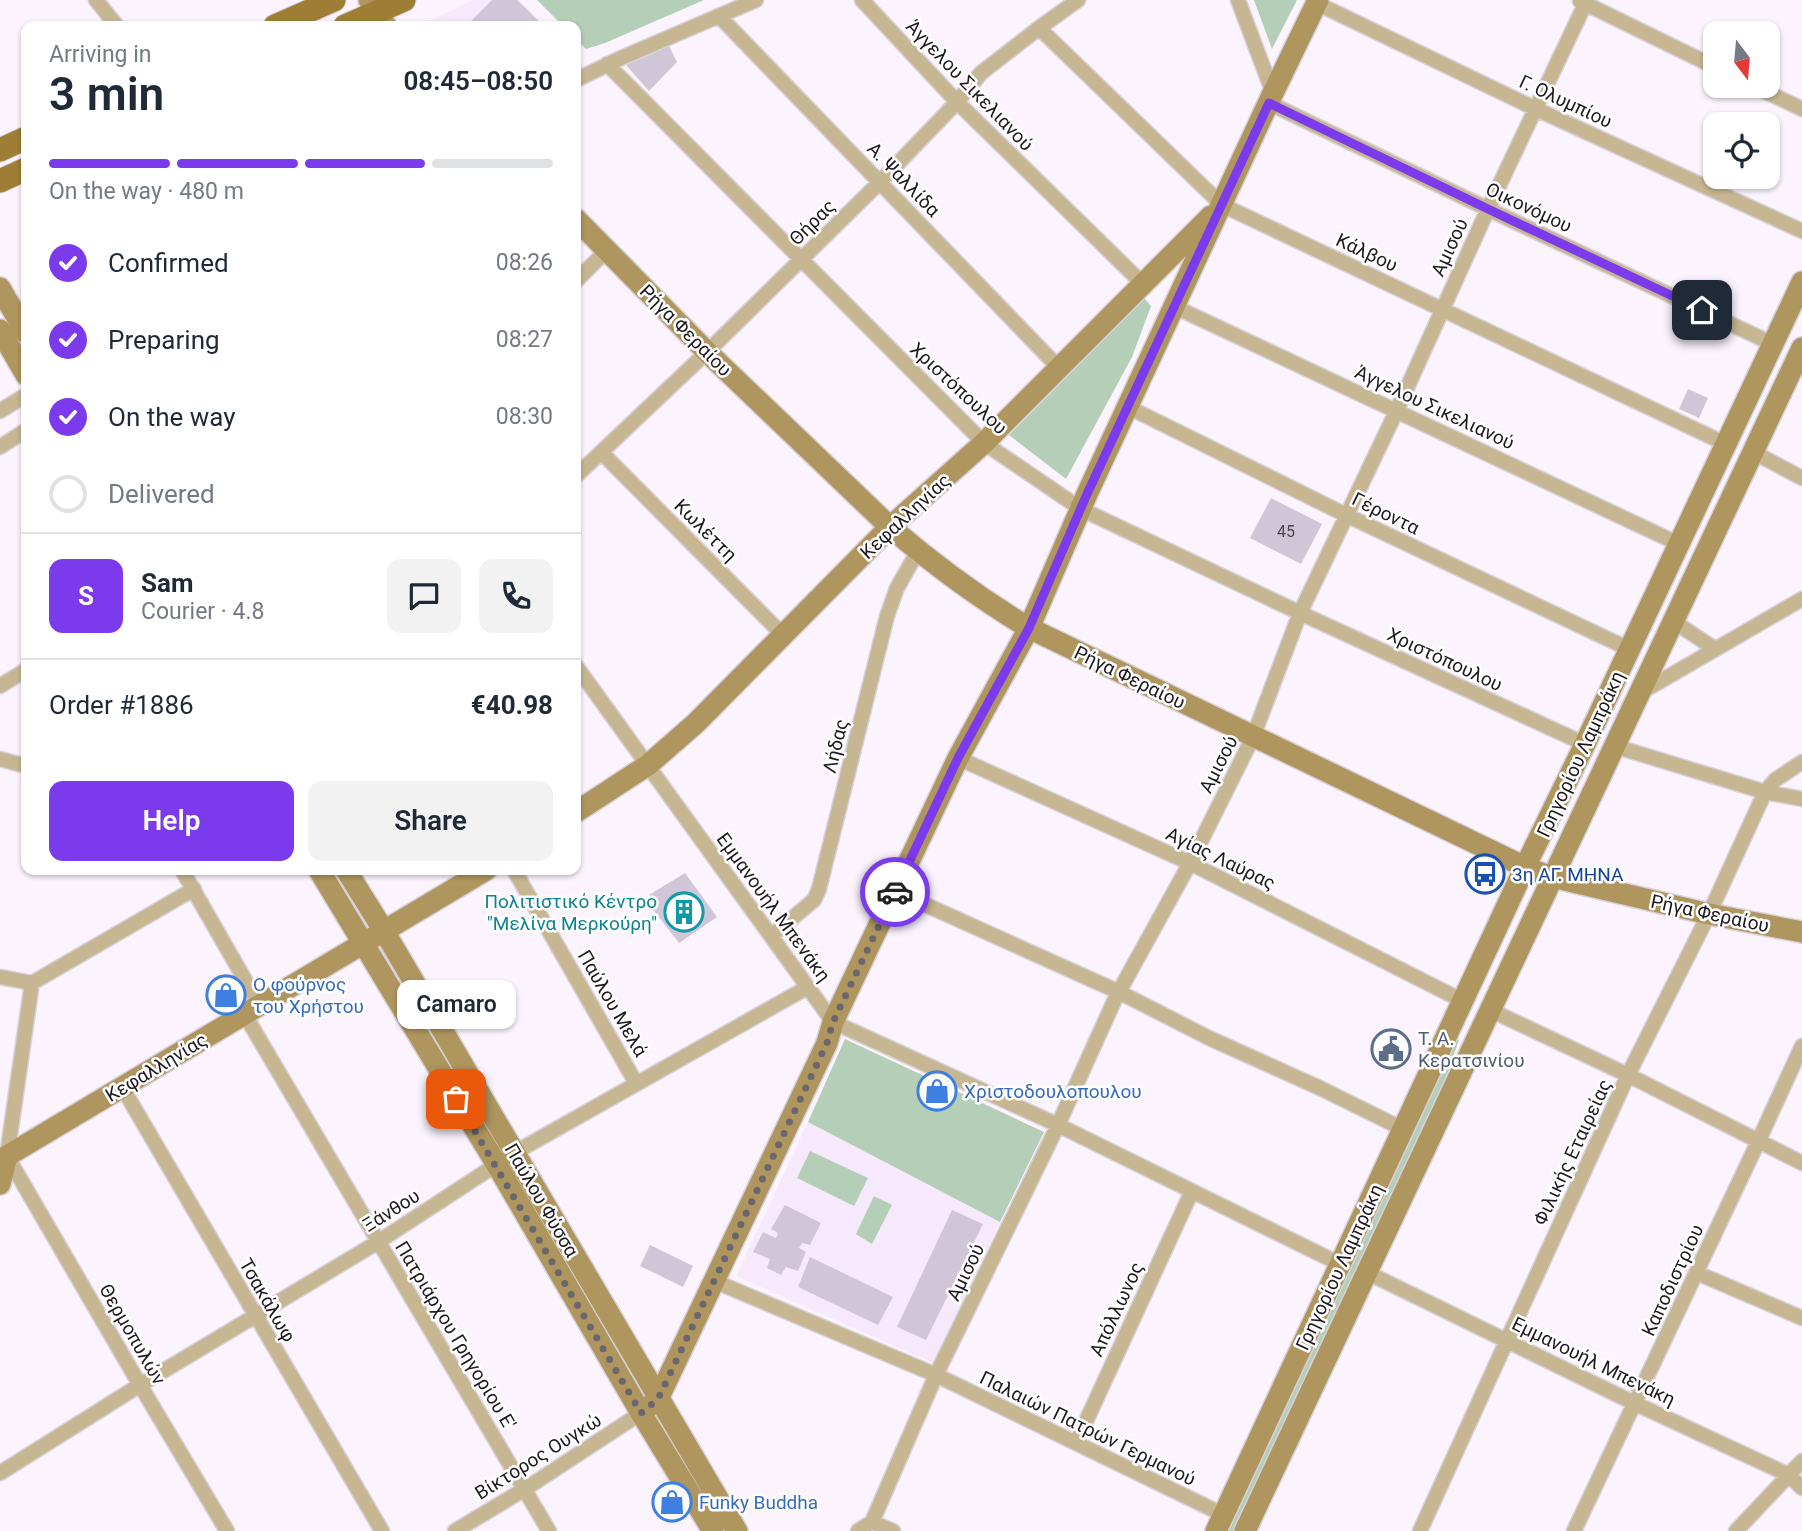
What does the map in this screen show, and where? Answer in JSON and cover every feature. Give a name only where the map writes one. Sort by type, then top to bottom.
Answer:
[{"type":"main road","points":[[286,21],[334,0]]},
{"type":"main road","points":[[357,21],[404,0]]},
{"type":"main road","points":[[0,150],[21,140]]},
{"type":"main road","points":[[0,181],[21,171]]},
{"type":"street","points":[[96,0],[113,21]]},
{"type":"street","points":[[581,77],[756,0]]},
{"type":"street","name":"Άγγελου Σικελιανού","points":[[862,0],[957,102],[1143,284]]},
{"type":"street","name":"Θήρας","points":[[581,471],[880,182],[981,74],[1078,0]]},
{"type":"street","points":[[1238,0],[1271,98]]},
{"type":"street","points":[[641,1413],[658,1399],[827,1043],[833,1022],[958,758],[1029,628],[1081,509],[1317,1]]},
{"type":"street","name":"Γ. Ολυμπίου","points":[[1317,1],[1536,109],[1802,231]]},
{"type":"street","points":[[1584,1],[1703,61]]},
{"type":"street","name":"Αμισού","points":[[872,1522],[936,1376],[1058,1125],[1119,992],[1190,863],[1253,737],[1300,613],[1584,1]]},
{"type":"street","name":"Α. Ψαλλίδα","points":[[720,17],[1059,368]]},
{"type":"street","name":"Κάλβου","points":[[1039,28],[1222,205],[1726,444]]},
{"type":"street","name":"Χριστόπουλου","points":[[607,64],[984,443],[1081,509],[1585,744]]},
{"type":"street","name":"Οικονόμου","points":[[1271,98],[1488,209],[1773,344]]},
{"type":"street","points":[[1778,98],[1802,110]]},
{"type":"street","name":"Κεφαλληνίας","points":[[581,809],[648,765],[696,723],[890,527],[984,443],[1222,205]]},
{"type":"street","name":"Ρήγα Φεραίου","points":[[581,224],[707,352],[890,527],[918,551],[1029,628],[1525,867],[1552,877],[1709,914],[1802,932]]},
{"type":"street","points":[[581,276],[607,250]]},
{"type":"street","name":"Γρηγορίου Λαμπράκη","points":[[1220,1523],[1525,867],[1802,282]]},
{"type":"street","points":[[0,288],[21,324]]},
{"type":"street","name":"Άγγελου Σικελιανού","points":[[1175,307],[1679,544]]},
{"type":"street","points":[[0,330],[21,359]]},
{"type":"street","name":"Γρηγορίου Λαμπράκη","points":[[1251,1529],[1366,1272],[1801,352]]},
{"type":"street","points":[[0,411],[21,398]]},
{"type":"street","name":"Γέροντα","points":[[1128,407],[1346,515],[1629,649]]},
{"type":"street","points":[[0,447],[21,433]]},
{"type":"street","name":"Κωλέττη","points":[[601,452],[783,635]]},
{"type":"street","points":[[1753,453],[1802,478]]},
{"type":"street","name":"Λήδας","points":[[771,936],[814,900],[819,889],[887,616],[897,587],[918,551]]},
{"type":"street","points":[[1639,694],[1802,599]]},
{"type":"street","points":[[1673,621],[1715,649]]},
{"type":"street","points":[[0,686],[21,673]]},
{"type":"street","name":"Εμμανουήλ Μπενάκη","points":[[581,673],[833,1022],[1058,1125],[1340,1264]]},
{"type":"street","points":[[1614,746],[1765,792],[1802,799]]},
{"type":"street","name":"Αγίας Λαύρας","points":[[958,758],[1190,863],[1463,1001]]},
{"type":"street","points":[[0,760],[21,765]]},
{"type":"street","points":[[1765,792],[1775,780],[1802,762]]},
{"type":"street","name":"Φιλικής Εταιρείας","points":[[1420,1531],[1628,1075],[1709,914],[1765,792]]},
{"type":"street","name":"Πατριάρχου Γρηγορίου Ε'","points":[[185,875],[252,1010],[378,1242],[550,1531]]},
{"type":"street","name":"Παύλου Φύσσα","points":[[322,875],[713,1531]]},
{"type":"street","name":"Παύλου Φύσσα","points":[[349,875],[737,1531]]},
{"type":"street","name":"Κεφαλληνίας","points":[[3,1156],[478,875]]},
{"type":"street","name":"Παύλου Μελά","points":[[517,875],[636,1083]]},
{"type":"street","points":[[0,977],[32,983],[194,889]]},
{"type":"street","points":[[895,891],[1119,992],[1209,1038],[1403,1129]]},
{"type":"street","points":[[0,1184],[32,983]]},
{"type":"street","name":"Ξάνθου","points":[[0,1473],[254,1315],[378,1242],[514,1153],[808,987]]},
{"type":"street","points":[[1490,1010],[1628,1075],[1802,1163]]},
{"type":"street","name":"Καποδιστρίου","points":[[1574,1531],[1802,1046]]},
{"type":"street","name":"Τσακάλωφ","points":[[122,1087],[382,1531]]},
{"type":"street","name":"Θερμοπυλών","points":[[3,1156],[227,1531]]},
{"type":"street","name":"Απόλλωνος","points":[[1076,1443],[1192,1191]]},
{"type":"street","name":"Εμμανουήλ Μπενάκη","points":[[1366,1272],[1788,1475],[1802,1488]]},
{"type":"street","points":[[1697,1273],[1802,1318]]},
{"type":"street","name":"Παλαιών Πατρών Γερμανού","points":[[714,1281],[936,1376],[1076,1443],[1220,1523]]},
{"type":"street","name":"Βίκτορος Ουγκώ","points":[[455,1531],[641,1413]]},
{"type":"street","points":[[1736,1531],[1802,1461]]},
{"type":"street","points":[[858,1531],[872,1522],[893,1531]]},
{"type":"shaded area","points":[[473,0],[519,0],[540,21],[430,21]]},
{"type":"shaded area","points":[[808,1122],[1000,1222],[935,1364],[736,1276]]},
{"type":"green space","points":[[537,0],[704,0],[586,49],[581,44],[581,21],[558,21]]},
{"type":"green space","points":[[1254,0],[1297,0],[1272,49]]},
{"type":"green space","points":[[1144,298],[1151,306],[1132,357],[1066,479],[1009,435]]},
{"type":"green space","points":[[845,1039],[1044,1132],[1000,1222],[808,1122]]},
{"type":"green space","points":[[1456,1039],[1459,1040],[1438,1100],[1235,1531],[1219,1531]]},
{"type":"green space","points":[[810,1151],[868,1178],[854,1206],[797,1178]]},
{"type":"green space","points":[[874,1196],[892,1205],[872,1244],[856,1234]]},
{"type":"building","points":[[492,0],[517,0],[539,21],[471,21]]},
{"type":"building","points":[[669,46],[677,62],[649,91],[626,65]]},
{"type":"building","points":[[1688,389],[1708,398],[1699,418],[1679,409]]},
{"type":"building","points":[[1271,498],[1322,524],[1301,564],[1250,538]]},
{"type":"building","name":"Πολιτιστικό Κέντρο \"Μελίνα Μερκούρη\"","points":[[685,873],[717,917],[679,943],[651,907],[655,904],[649,895]]},
{"type":"building","points":[[785,1205],[821,1223],[810,1245],[802,1243],[799,1248],[806,1252],[798,1271],[786,1267],[781,1275],[767,1268],[770,1259],[753,1252],[763,1232],[776,1238],[778,1233],[771,1229]]},
{"type":"building","points":[[952,1210],[983,1224],[926,1340],[897,1327]]},
{"type":"building","points":[[650,1245],[693,1266],[683,1287],[640,1266]]},
{"type":"building","points":[[810,1257],[893,1297],[878,1325],[798,1287]]},
{"type":"way so far","points":[[456,1099],[641,1413],[658,1399],[827,1043],[833,1022],[895,892]]},
{"type":"place","name":"3η ΑΓ. ΜΗΝΑ","points":[[1485,874]]},
{"type":"place","name":"Πολιτιστικό Κέντρο \"Μελίνα Μερκούρη\"","points":[[684,912]]},
{"type":"place","name":"Ο φούρνος του Χρήστου","points":[[226,995]]},
{"type":"place","name":"Τ. Α. Κερατσινίου","points":[[1391,1049]]},
{"type":"place","name":"Χριστοδουλοπουλου","points":[[937,1091]]},
{"type":"place","name":"Camaro","points":[[456,1099]]},
{"type":"place","name":"Funky Buddha","points":[[672,1502]]},
{"type":"route","points":[[895,892],[958,758],[1029,628],[1087,494],[1269,103],[1702,310]]}]
